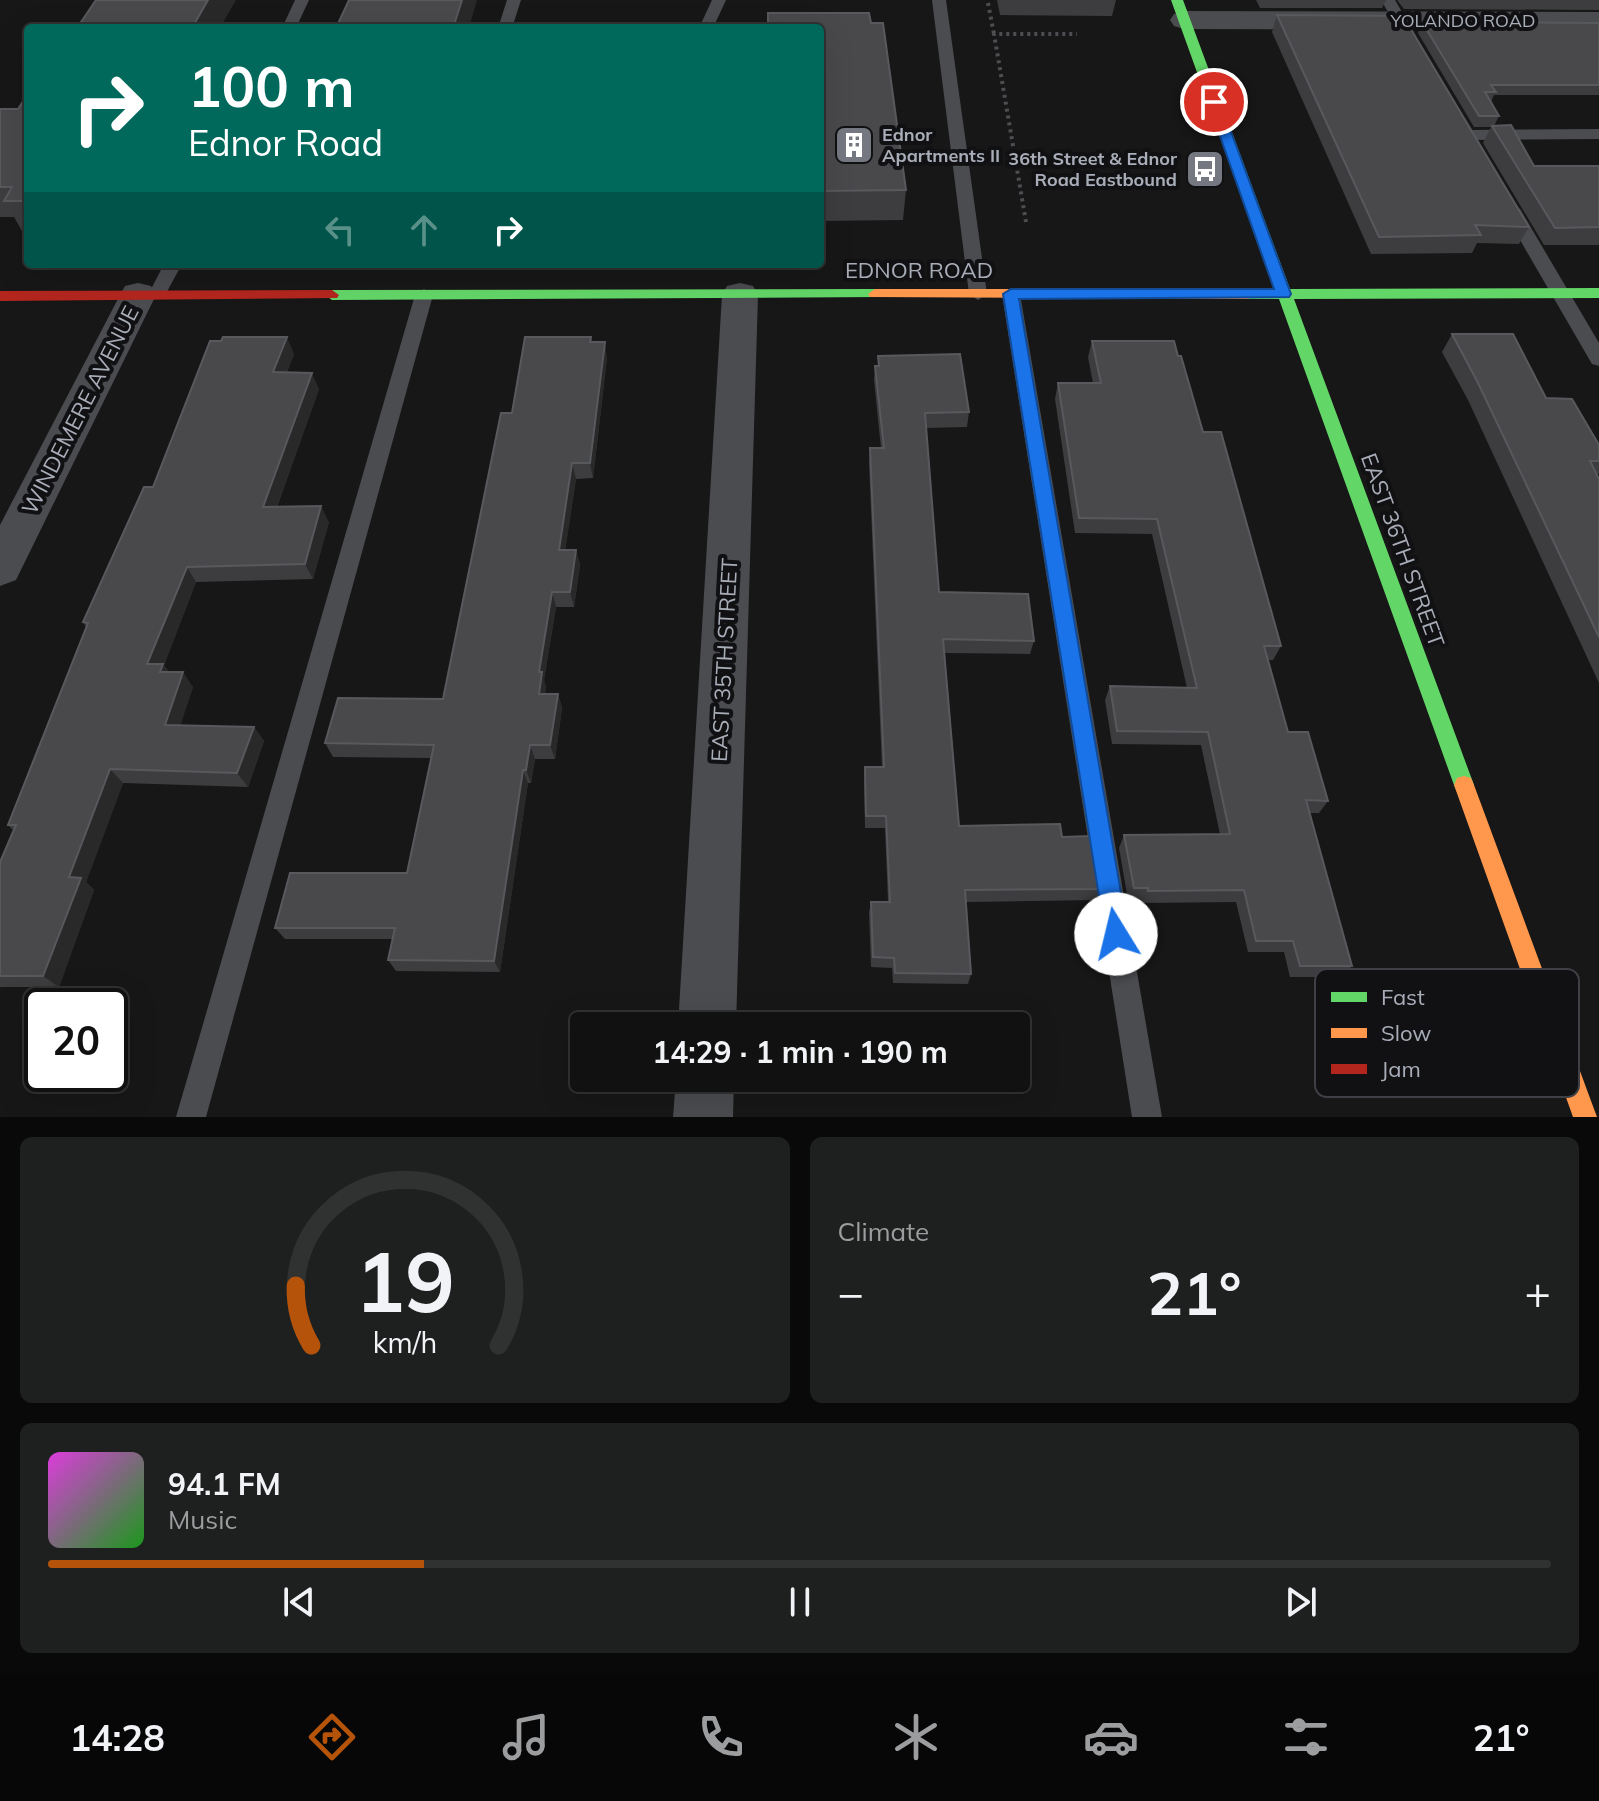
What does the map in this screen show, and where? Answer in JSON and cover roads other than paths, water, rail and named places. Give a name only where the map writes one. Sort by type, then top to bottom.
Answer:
[{"type":"street","name":"YOLANDO ROAD","points":[[1180,10],[1394,11],[1599,21]]},
{"type":"street","name":"EAST 36TH STREET","points":[[1180,10],[1531,969]]},
{"type":"street","name":"EDNOR ROAD","points":[[0,296],[1599,293]]},
{"type":"street","name":"WINDEMERE AVENUE","points":[[0,568],[147,295]]},
{"type":"street","name":"EAST 35TH STREET","points":[[708,1012],[740,295]]},
{"type":"street","points":[[703,1117],[704,1092]]},
{"type":"street","name":"EAST 36TH STREET","points":[[1578,1097],[1585,1117]]},
{"type":"lane","points":[[291,24],[302,0]]},
{"type":"lane","points":[[506,24],[514,0]]},
{"type":"lane","points":[[708,24],[719,0]]},
{"type":"lane","points":[[939,0],[978,294]]},
{"type":"lane","points":[[1394,11],[1423,59]]},
{"type":"lane","points":[[1467,135],[1599,134]]},
{"type":"lane","points":[[1498,187],[1599,359]]},
{"type":"lane","points":[[147,295],[170,268]]},
{"type":"lane","points":[[1011,294],[1147,1117]]},
{"type":"lane","points":[[191,1117],[424,295]]},
{"type":"place","name":"Ednor Apartments II","points":[[854,145]]},
{"type":"place","name":"36th Street & Ednor Road Eastbound","points":[[1205,169]]}]
